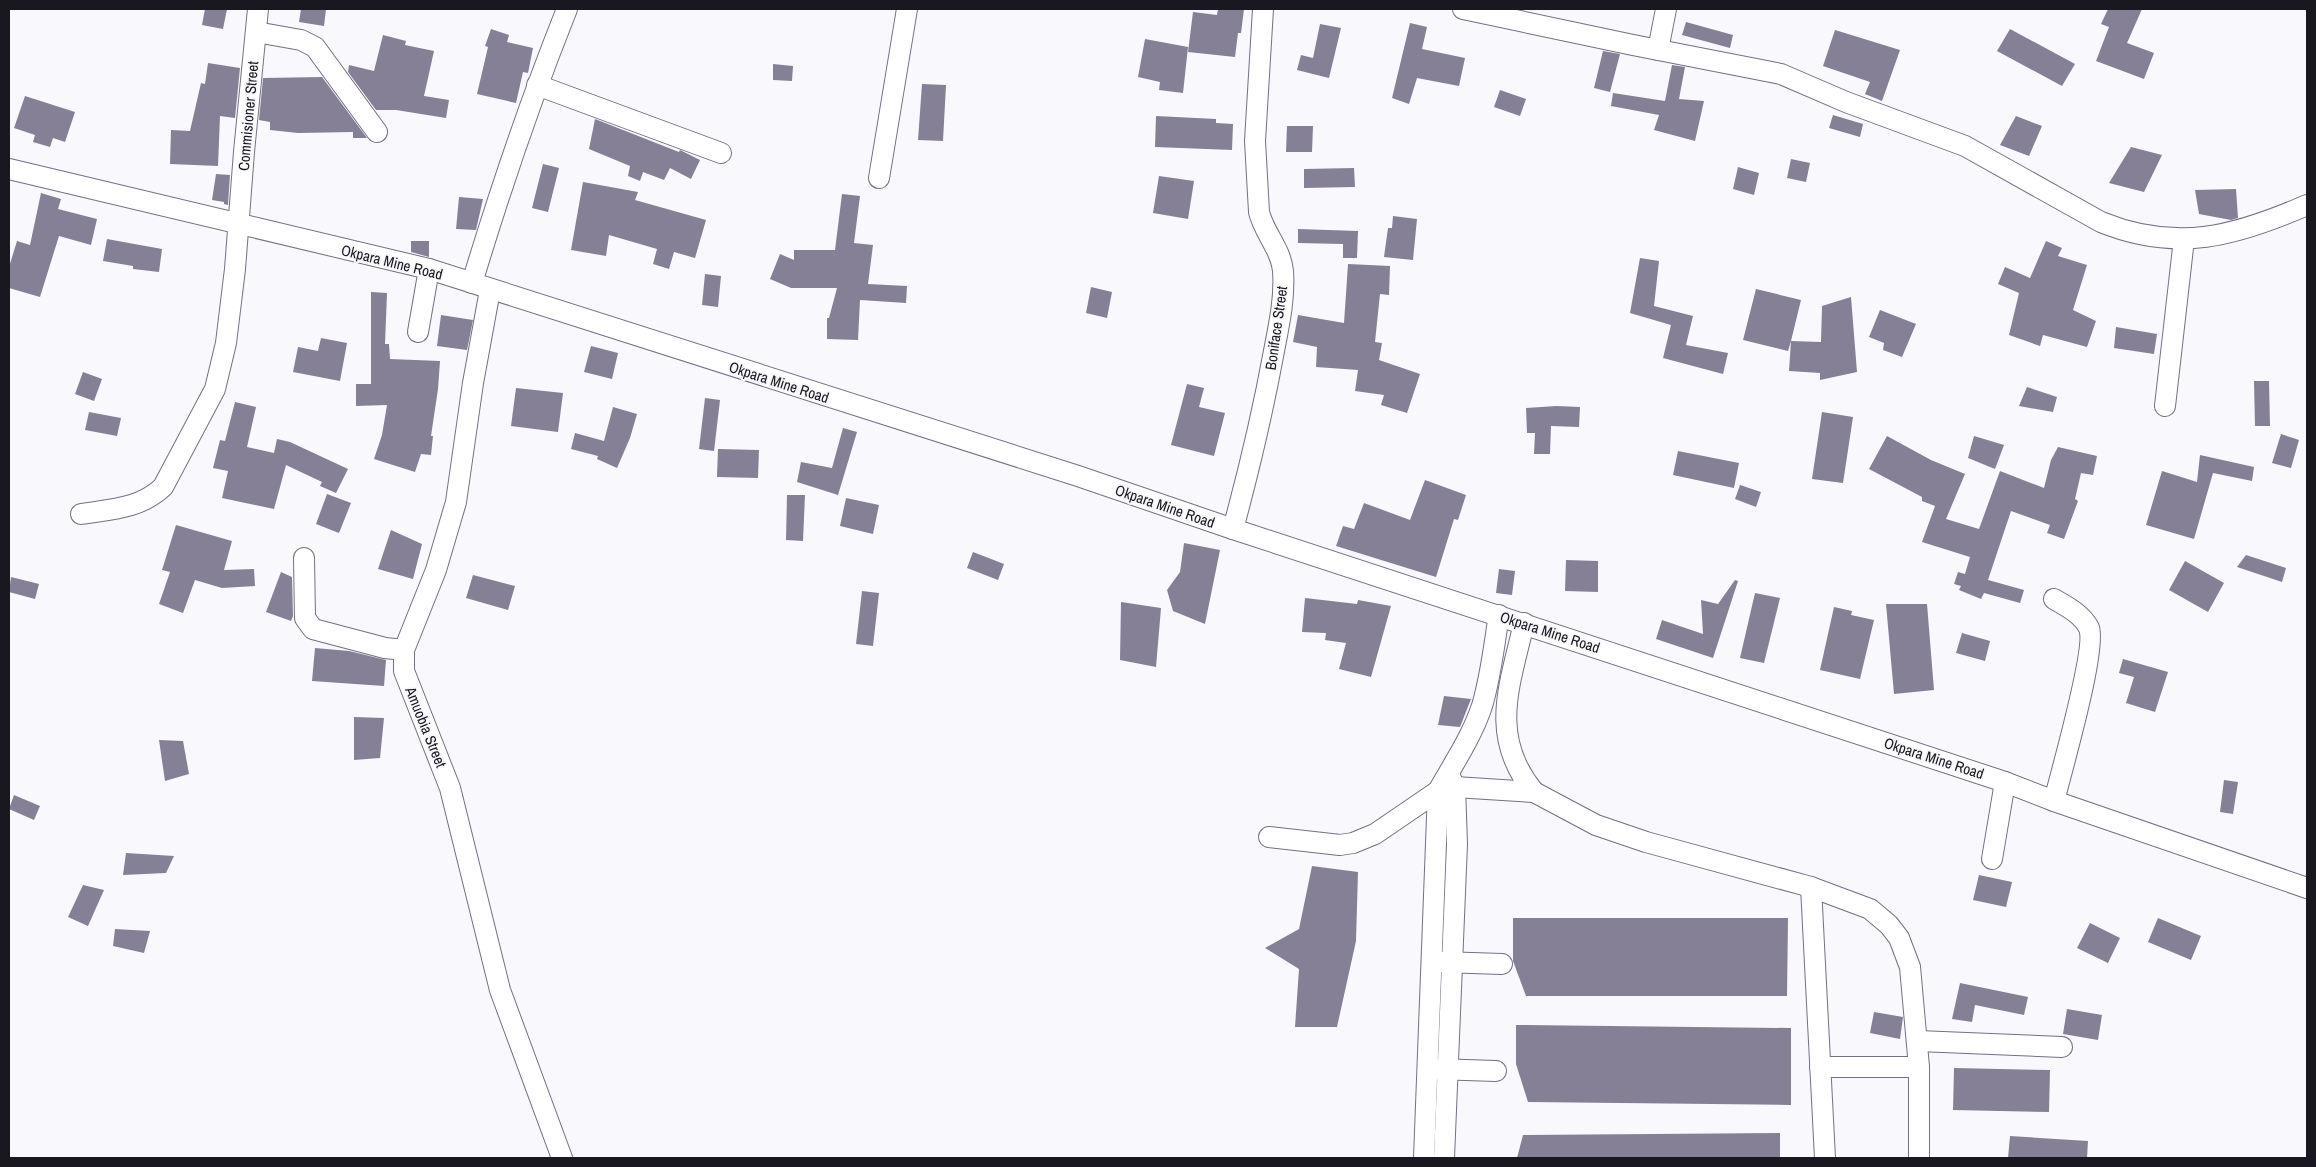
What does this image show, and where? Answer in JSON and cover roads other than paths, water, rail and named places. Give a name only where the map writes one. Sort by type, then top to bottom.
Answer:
[{"type":"street","name":"Commisioner Street","points":[[81,514],[137,505],[163,488],[214,389],[226,343],[239,224],[258,9]]},
{"type":"street","name":"Amuobia Street","points":[[562,1158],[500,990],[485,935],[461,824],[448,781],[404,671],[404,650],[436,570],[456,502],[473,383],[481,286],[496,202],[537,85],[567,9]]},
{"type":"street","points":[[879,178],[907,9]]},
{"type":"street","name":"Boniface Street","points":[[1233,529],[1247,478],[1269,376],[1284,286],[1280,256],[1259,212],[1255,141],[1263,9]]},
{"type":"street","points":[[1463,9],[1782,74],[1846,102],[1965,146],[2101,222],[2118,229],[2164,238],[2209,237],[2260,225],[2307,205]]},
{"type":"street","points":[[1658,50],[1666,9]]},
{"type":"street","points":[[256,32],[301,40],[315,47],[377,132]]},
{"type":"street","points":[[537,85],[721,153]]},
{"type":"street","name":"Okpara Mine Road","points":[[9,168],[429,270],[481,286],[1078,476],[1233,529],[1524,623],[2005,782],[2054,801],[2307,888]]},
{"type":"street","points":[[2165,406],[2184,239]]},
{"type":"street","points":[[418,332],[429,270]]},
{"type":"street","points":[[304,558],[305,618],[313,629],[385,648],[404,650]]},
{"type":"street","points":[[2054,599],[2081,617],[2089,628],[2090,638],[2086,667],[2054,801]]},
{"type":"street","points":[[1424,1158],[1432,962],[1447,784],[1482,706],[1490,676],[1499,615]]},
{"type":"street","points":[[1524,623],[1508,692],[1506,733],[1522,778],[1534,792]]},
{"type":"street","points":[[1992,860],[2005,782]]},
{"type":"street","points":[[1444,1158],[1457,844],[1447,784]]},
{"type":"street","points":[[1269,837],[1340,845],[1353,843],[1375,834],[1447,784],[1534,792],[1604,828],[1656,845],[1811,887],[1870,909],[1889,925],[1899,938],[1910,966],[1918,1042],[1919,1158]]},
{"type":"street","points":[[1811,887],[1825,1158]]},
{"type":"street","points":[[1432,962],[1502,964]]},
{"type":"street","points":[[1918,1042],[2062,1047]]},
{"type":"street","points":[[1820,1067],[1919,1067]]},
{"type":"street","points":[[1427,1069],[1496,1071]]}]
